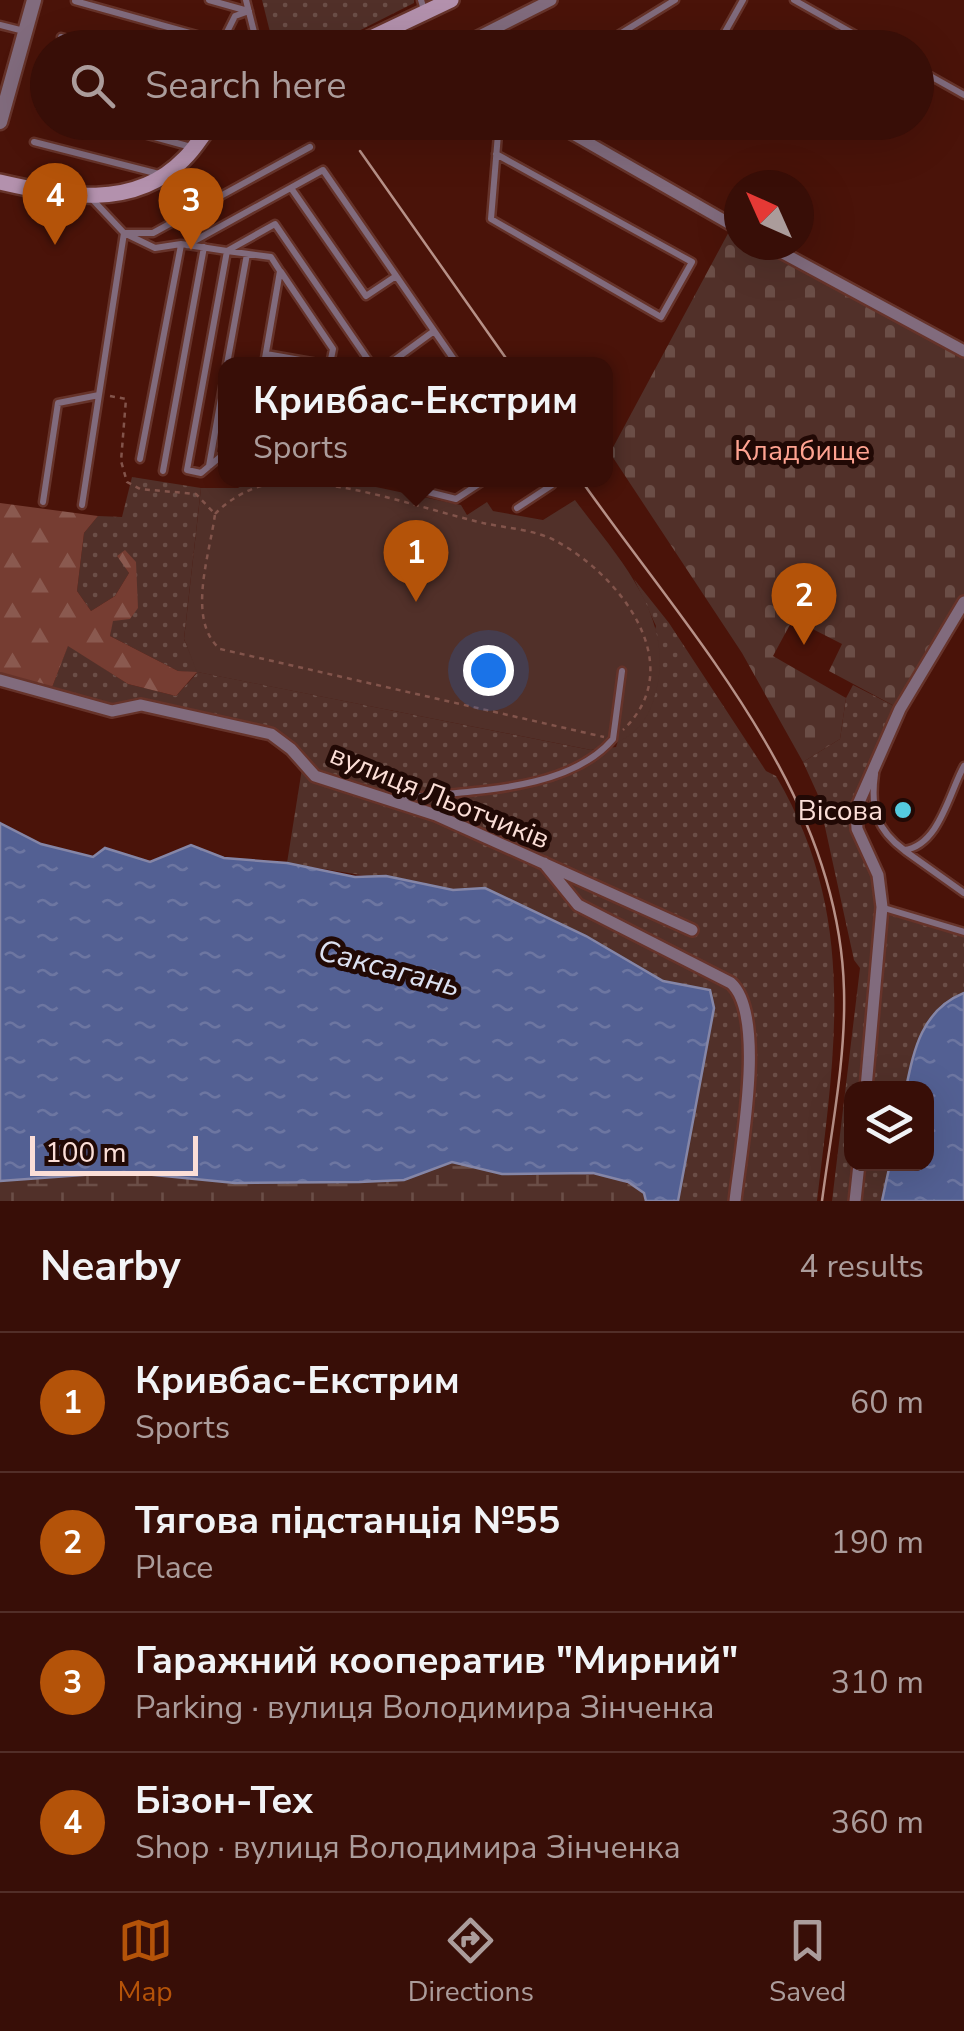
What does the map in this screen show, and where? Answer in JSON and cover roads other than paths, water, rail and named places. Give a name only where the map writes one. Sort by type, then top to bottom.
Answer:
[{"type":"main road","points":[[387,29],[422,5],[452,0]]},
{"type":"main road","points":[[0,182],[63,197],[110,196],[162,174],[199,140]]},
{"type":"street","points":[[0,122],[34,0]]},
{"type":"street","points":[[491,30],[550,0]]},
{"type":"street","points":[[583,140],[724,221]]},
{"type":"street","points":[[796,260],[964,351]]},
{"type":"street","points":[[867,1081],[882,907],[878,875],[857,829],[856,809],[900,708],[964,602]]},
{"type":"street","name":"вулиця Льотчиків","points":[[0,680],[112,711],[141,705],[271,734],[315,776],[436,815],[692,930]]},
{"type":"street","points":[[544,864],[578,905],[731,983],[745,1000],[746,1092],[735,1201]]},
{"type":"street","points":[[856,1201],[858,1171]]},
{"type":"lane","points":[[75,0],[172,30]]},
{"type":"lane","points":[[209,0],[249,11]]},
{"type":"lane","points":[[246,0],[254,30]]},
{"type":"lane","points":[[626,30],[675,0]]},
{"type":"lane","points":[[726,30],[743,0]]},
{"type":"lane","points":[[794,0],[847,30]]},
{"type":"lane","points":[[228,30],[235,16],[249,11]]},
{"type":"lane","points":[[0,25],[25,32]]},
{"type":"lane","points":[[934,78],[964,95]]},
{"type":"lane","points":[[167,140],[193,147]]},
{"type":"lane","points":[[496,154],[692,262],[661,317],[491,219],[496,154],[497,140]]},
{"type":"lane","points":[[34,142],[162,174]]},
{"type":"lane","points":[[124,233],[153,234],[310,147]]},
{"type":"lane","points":[[184,244],[323,170],[452,357]]},
{"type":"lane","points":[[291,188],[366,296],[396,276]]},
{"type":"lane","points":[[91,198],[124,233],[155,248],[184,244],[271,257],[332,349],[329,357]]},
{"type":"lane","points":[[227,251],[275,224],[366,357]]},
{"type":"lane","points":[[82,505],[124,233]]},
{"type":"lane","points":[[140,459],[184,244]]},
{"type":"lane","points":[[163,471],[204,248]]},
{"type":"lane","points":[[218,459],[201,473],[187,470],[227,251]]},
{"type":"lane","points":[[228,357],[246,254]]},
{"type":"lane","points":[[265,357],[280,270]]},
{"type":"lane","points":[[399,357],[434,332]]},
{"type":"lane","points":[[266,354],[284,357]]},
{"type":"lane","points":[[43,502],[58,403],[99,395]]},
{"type":"lane","points":[[209,466],[218,414]]},
{"type":"lane","points":[[422,487],[456,499],[474,487]]},
{"type":"lane","points":[[428,492],[429,487]]},
{"type":"lane","points":[[517,508],[549,487]]},
{"type":"lane","points":[[389,800],[529,783],[568,774],[613,740],[622,671]]},
{"type":"lane","points":[[878,758],[875,820],[886,836],[964,893]]},
{"type":"lane","points":[[904,850],[917,848],[933,832],[964,766]]},
{"type":"lane","points":[[882,907],[964,932]]},
{"type":"water","name":"Саксагань","points":[[0,823],[41,844],[93,857],[105,848],[150,862],[191,845],[224,858],[287,863],[355,877],[386,876],[453,890],[485,888],[586,936],[663,981],[710,990],[714,1008],[678,1201],[646,1201],[644,1193],[628,1182],[593,1173],[502,1174],[452,1162],[404,1180],[359,1182],[235,1183],[124,1172],[0,1181]]},
{"type":"water","points":[[964,993],[964,1201],[882,1201],[888,1171],[934,1171],[934,1081],[907,1081],[922,1032],[950,1000]]},
{"type":"tram line","points":[[360,151],[505,357]]},
{"type":"tram line","points":[[586,487],[751,718],[787,782],[816,848],[836,917],[844,990],[840,1069],[822,1201]]},
{"type":"place","name":"Бізон-Тех","points":[[55,245]]},
{"type":"place","name":"Гаражний кооператив \"Мирний\"","points":[[191,250]]},
{"type":"place","name":"Кривбас-Екстрим","points":[[416,602]]},
{"type":"place","name":"Тягова підстанція №55","points":[[804,645]]},
{"type":"place","name":"Вісова","points":[[903,810]]},
{"type":"park label","name":"Кладбище","points":[[802,450]]}]
